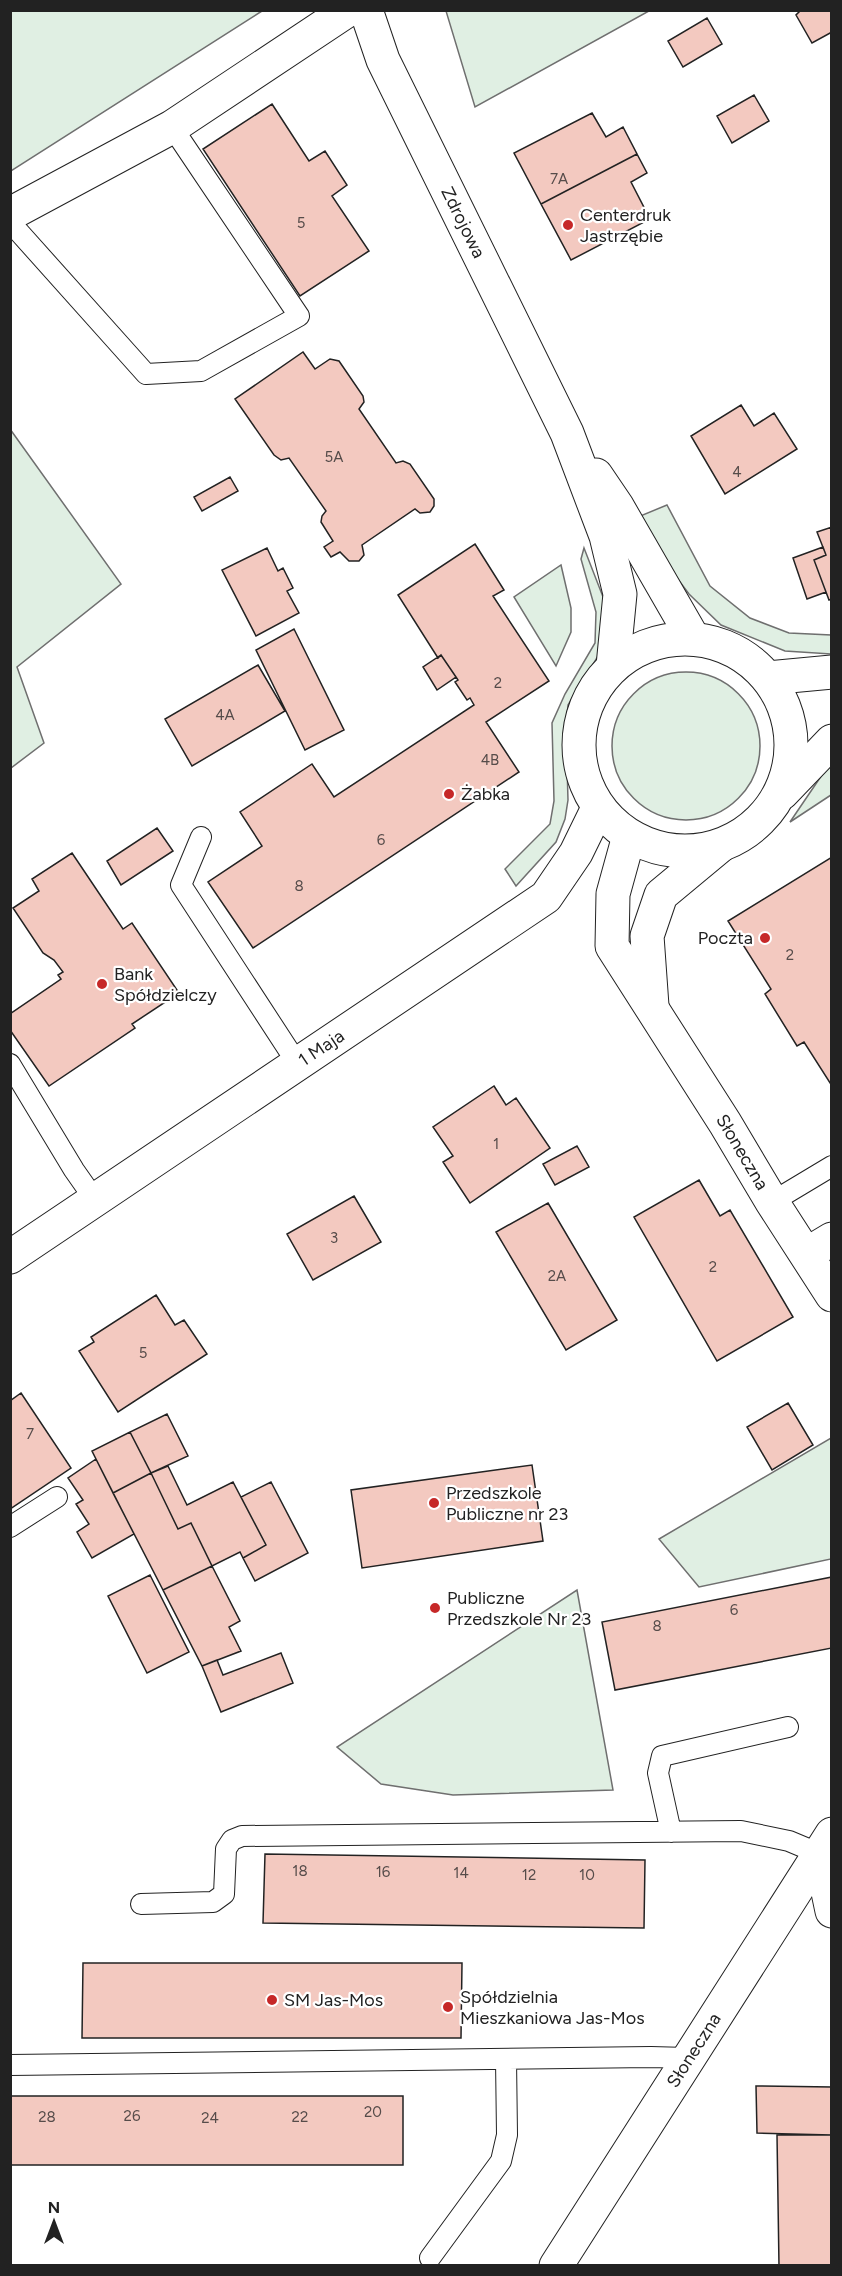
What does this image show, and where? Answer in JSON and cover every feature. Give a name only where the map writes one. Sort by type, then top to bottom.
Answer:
[{"type":"street","points":[[10,214],[172,126],[348,10]]},
{"type":"street","name":"Zdrojowa","points":[[366,10],[383,60],[567,433],[606,536],[620,594],[613,666]]},
{"type":"street","name":"Zdrojowa","points":[[567,433],[617,506],[693,639]]},
{"type":"street","points":[[778,797],[789,767],[791,736],[784,705],[768,678],[747,658],[721,645],[693,639],[664,641],[637,650],[613,666],[593,690],[581,719],[578,750],[584,780],[598,808],[612,823],[629,836],[658,848],[689,852],[720,846],[750,829],[831,741]]},
{"type":"street","points":[[768,678],[831,672]]},
{"type":"street","name":"1 Maja","points":[[10,1257],[546,897],[576,853],[598,808]]},
{"type":"street","name":"Słoneczna","points":[[629,836],[613,894],[612,946],[725,1122],[772,1202],[819,1246],[831,1296]]},
{"type":"street","name":"Słoneczna","points":[[652,1008],[647,936],[661,895],[720,846]]},
{"type":"street","points":[[826,1844],[831,1911]]},
{"type":"street","name":"Słoneczna","points":[[564,2262],[687,2058],[826,1844]]},
{"type":"lane","points":[[10,222],[146,374],[201,371],[299,316],[172,126]]},
{"type":"lane","points":[[201,837],[181,885],[297,1063]]},
{"type":"lane","points":[[10,1064],[74,1170],[95,1200]]},
{"type":"lane","points":[[772,1202],[831,1166]]},
{"type":"lane","points":[[10,1527],[57,1497]]},
{"type":"lane","points":[[670,1832],[658,1773],[662,1756],[788,1727]]},
{"type":"lane","points":[[141,1904],[213,1902],[224,1894],[226,1849],[232,1840],[242,1836],[741,1831],[789,1841],[826,1844]]},
{"type":"lane","points":[[10,2065],[687,2058]]},
{"type":"lane","points":[[430,2258],[501,2161],[507,2135],[506,2059]]},
{"type":"green space","points":[[11,10],[262,10],[262,11],[11,171]]},
{"type":"green space","points":[[446,10],[649,11],[475,107]]},
{"type":"green space","points":[[10,429],[121,584],[17,667],[44,743],[11,768]]},
{"type":"green space","points":[[667,505],[710,586],[750,618],[789,633],[831,635],[831,654],[785,651],[721,625],[689,594],[633,519]]},
{"type":"green space","points":[[584,548],[605,602],[603,648],[568,705],[566,730],[568,800],[565,819],[556,842],[516,886],[505,869],[550,824],[554,801],[552,723],[565,694],[595,643],[596,612],[581,559]]},
{"type":"green space","points":[[561,565],[571,608],[571,632],[556,666],[514,597]]},
{"type":"green space","points":[[686,672],[714,677],[739,693],[755,718],[760,746],[755,774],[739,799],[714,815],[686,820],[658,815],[633,799],[617,774],[612,746],[617,718],[633,693],[658,677]]},
{"type":"green space","points":[[831,762],[831,795],[790,822],[828,766]]},
{"type":"green space","points":[[831,1438],[831,1559],[699,1587],[659,1539]]},
{"type":"green space","points":[[577,1590],[613,1790],[453,1795],[381,1784],[337,1747]]},
{"type":"building","points":[[801,10],[832,10],[832,32],[812,43],[796,15]]},
{"type":"building","points":[[707,18],[722,44],[683,67],[668,41]]},
{"type":"building","points":[[754,95],[769,121],[732,143],[717,116]]},
{"type":"building","points":[[272,104],[309,161],[325,151],[347,185],[332,196],[369,251],[300,296],[203,149]]},
{"type":"building","points":[[592,113],[606,137],[623,127],[637,154],[541,204],[514,153]]},
{"type":"building","points":[[637,154],[647,173],[631,182],[650,219],[571,260],[541,204]]},
{"type":"building","points":[[303,352],[315,369],[330,359],[339,361],[363,396],[364,402],[359,409],[396,463],[403,461],[410,464],[434,499],[434,506],[430,512],[420,513],[415,509],[362,545],[364,555],[359,561],[349,561],[340,552],[331,557],[324,547],[333,541],[321,522],[326,511],[289,458],[281,460],[274,455],[235,399]]},
{"type":"building","points":[[741,405],[754,426],[774,413],[797,449],[725,494],[691,436]]},
{"type":"building","points":[[230,477],[238,491],[202,511],[194,497]]},
{"type":"building","points":[[832,527],[832,599],[829,600],[814,560],[826,555],[817,532]]},
{"type":"building","points":[[475,544],[504,590],[493,596],[549,681],[486,722],[519,772],[253,948],[208,882],[262,846],[240,812],[312,764],[334,797],[474,705],[470,698],[467,700],[455,682],[458,680],[441,655],[438,658],[398,595]]},
{"type":"building","points":[[823,547],[826,555],[814,560],[826,592],[807,599],[793,558]]},
{"type":"building","points":[[267,548],[278,571],[283,568],[293,588],[287,591],[299,613],[256,636],[222,570]]},
{"type":"building","points":[[294,629],[344,730],[305,750],[256,650]]},
{"type":"building","points":[[441,655],[456,677],[437,690],[423,667]]},
{"type":"building","points":[[258,665],[285,711],[192,766],[165,719]]},
{"type":"building","points":[[157,828],[173,851],[121,885],[107,861]]},
{"type":"building","points":[[72,853],[123,929],[132,923],[179,993],[132,1024],[135,1028],[49,1086],[10,1030],[10,1014],[61,979],[58,975],[63,972],[54,960],[43,953],[13,908],[39,891],[32,879]]},
{"type":"building","points":[[832,857],[832,1086],[804,1042],[797,1046],[765,994],[771,989],[728,921]]},
{"type":"building","points":[[494,1086],[506,1105],[516,1098],[550,1148],[470,1203],[443,1162],[453,1156],[433,1127]]},
{"type":"building","points":[[577,1146],[589,1167],[555,1185],[543,1164]]},
{"type":"building","points":[[699,1180],[720,1216],[730,1210],[793,1317],[717,1361],[634,1217]]},
{"type":"building","points":[[354,1196],[381,1242],[313,1280],[287,1234]]},
{"type":"building","points":[[548,1203],[617,1320],[566,1350],[496,1232]]},
{"type":"building","points":[[156,1295],[175,1325],[184,1320],[207,1354],[118,1412],[79,1351],[94,1342],[91,1337]]},
{"type":"building","points":[[21,1393],[71,1468],[10,1509],[10,1401]]},
{"type":"building","points":[[788,1403],[813,1445],[772,1470],[747,1427]]},
{"type":"building","points":[[167,1414],[188,1456],[151,1473],[130,1432]]},
{"type":"building","points":[[130,1432],[151,1473],[113,1493],[92,1451]]},
{"type":"building","points":[[96,1459],[134,1534],[92,1558],[77,1532],[89,1524],[76,1504],[83,1500],[68,1478]]},
{"type":"building","points":[[532,1465],[543,1541],[362,1568],[351,1490]]},
{"type":"building","points":[[168,1466],[187,1505],[233,1482],[266,1545],[243,1558],[240,1552],[212,1566],[191,1523],[178,1529],[151,1473]]},
{"type":"building","points":[[151,1473],[178,1529],[191,1523],[212,1566],[163,1590],[113,1493]]},
{"type":"building","points":[[271,1482],[308,1553],[255,1581],[243,1558],[266,1545],[241,1497]]},
{"type":"building","points":[[212,1566],[240,1621],[229,1627],[241,1651],[202,1666],[163,1590]]},
{"type":"building","points":[[150,1575],[189,1652],[147,1673],[108,1596]]},
{"type":"building","points":[[832,1577],[832,1648],[615,1690],[602,1622]]},
{"type":"building","points":[[281,1653],[293,1683],[221,1712],[202,1666],[217,1660],[223,1675]]},
{"type":"building","points":[[265,1854],[645,1860],[644,1928],[263,1923]]},
{"type":"building","name":"SM Jas-Mos","points":[[83,1963],[462,1963],[461,2038],[82,2038]]},
{"type":"building","points":[[756,2086],[832,2087],[832,2135],[757,2133]]},
{"type":"building","points":[[10,2096],[403,2096],[403,2165],[10,2165]]},
{"type":"building","points":[[777,2135],[832,2135],[832,2266],[779,2266]]},
{"type":"place","name":"Centerdruk Jastrzębie","points":[[568,225]]},
{"type":"place","name":"Żabka","points":[[449,794]]},
{"type":"place","name":"Poczta","points":[[765,938]]},
{"type":"place","name":"Bank Spółdzielczy","points":[[102,984]]},
{"type":"place","name":"Przedszkole Publiczne nr 23","points":[[434,1503]]},
{"type":"place","name":"Publiczne Przedszkole Nr 23","points":[[435,1608]]},
{"type":"place","name":"SM Jas-Mos","points":[[272,2000]]},
{"type":"place","name":"Spółdzielnia Mieszkaniowa Jas-Mos","points":[[448,2007]]}]
